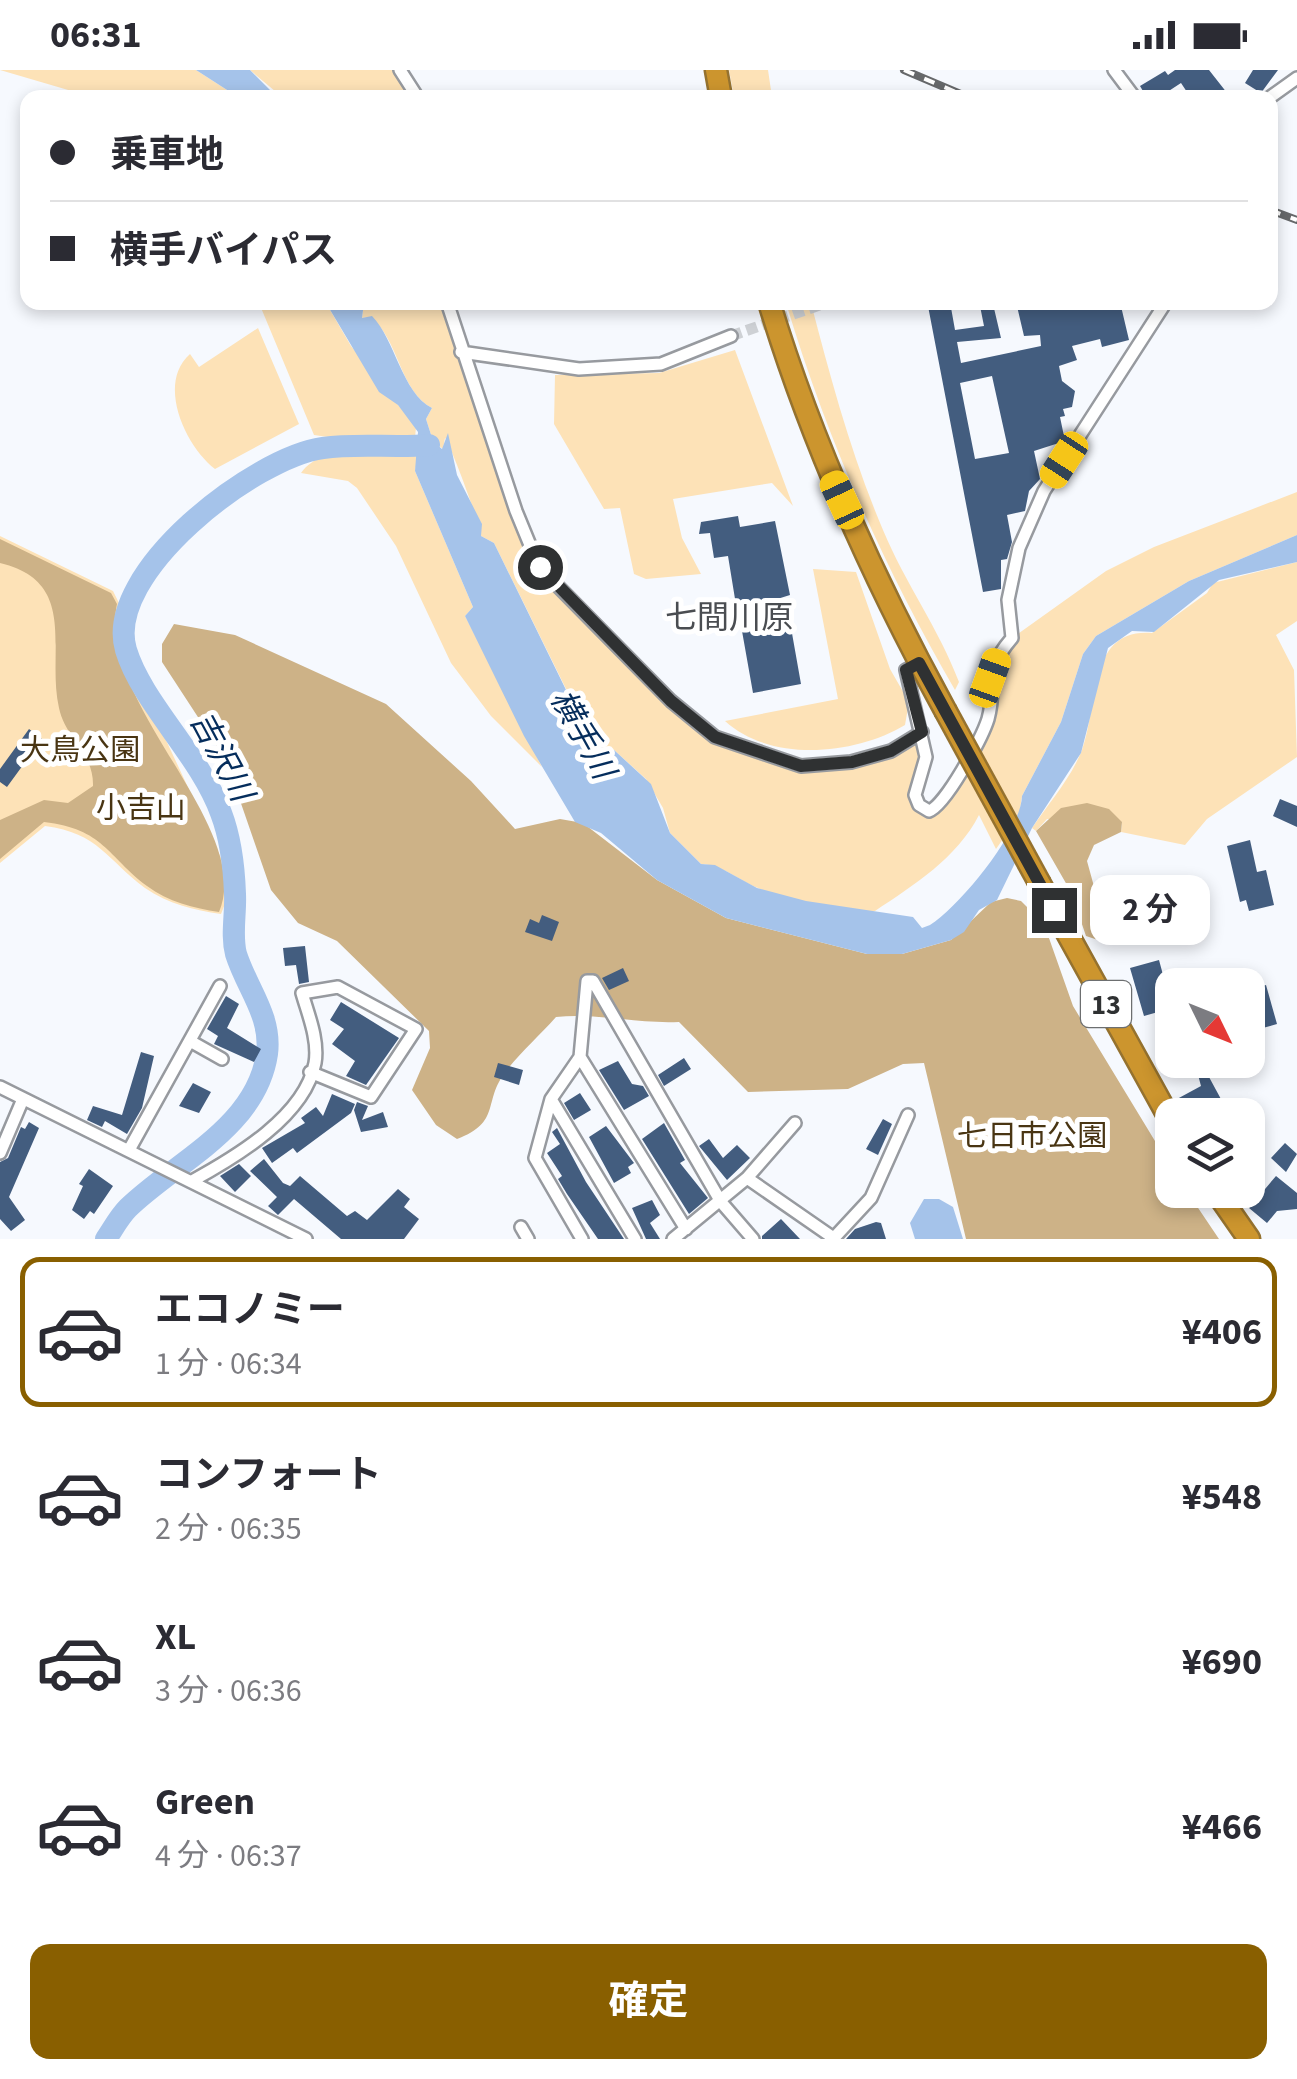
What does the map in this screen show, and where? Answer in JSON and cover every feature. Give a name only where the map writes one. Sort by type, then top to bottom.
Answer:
[{"type":"highway","name":"13","points":[[771,310],[795,388],[831,476],[919,663],[1158,1098]]},
{"type":"highway","points":[[1227,1208],[1249,1239]]},
{"type":"street","points":[[449,310],[540,567],[671,701],[715,737],[801,766],[852,762],[891,751],[922,732]]},
{"type":"street","points":[[919,663],[906,670],[926,757],[915,795],[919,806],[929,811],[944,799],[988,719],[990,678],[998,655],[1012,638],[1008,600],[1020,548],[1044,491],[1161,310]]},
{"type":"street","points":[[462,352],[579,369],[662,364],[731,336]]},
{"type":"street","points":[[582,1239],[534,1158],[551,1100],[580,1057],[587,981],[593,981],[721,1202],[753,1239]]},
{"type":"street","points":[[129,1150],[220,986]]},
{"type":"street","points":[[192,1181],[294,1108],[310,1072],[315,1063],[313,1030],[302,992],[338,987],[416,1028],[372,1098],[310,1072]]},
{"type":"street","points":[[190,1041],[222,1059]]},
{"type":"street","points":[[580,1057],[686,1229]]},
{"type":"street","points":[[0,1087],[306,1239]]},
{"type":"street","points":[[0,1153],[23,1099]]},
{"type":"street","points":[[551,1100],[634,1239]]},
{"type":"street","points":[[747,1178],[834,1238],[871,1198],[908,1115]]},
{"type":"street","points":[[673,1239],[747,1178],[795,1124]]},
{"type":"street","points":[[521,1227],[528,1239]]},
{"type":"green space","points":[[0,70],[196,70],[227,90],[68,90]]},
{"type":"green space","points":[[250,70],[400,70],[413,90],[274,90]]},
{"type":"green space","points":[[729,70],[768,70],[771,90],[733,90]]},
{"type":"green space","points":[[262,310],[330,310],[351,346],[416,427],[415,438],[383,445],[314,435]]},
{"type":"green space","points":[[363,310],[449,310],[539,567],[715,737],[801,766],[851,762],[922,732],[919,805],[938,808],[988,719],[990,678],[1012,638],[1106,571],[1154,547],[1297,492],[1297,535],[1189,581],[1096,636],[1083,654],[1061,722],[1022,796],[1019,816],[996,849],[979,815],[947,857],[875,911],[800,902],[701,864],[670,833],[663,808],[646,779],[614,750],[589,745],[583,735],[572,734],[562,706],[569,695],[494,543],[481,536],[448,443],[445,438],[443,449],[433,441],[426,419],[432,408],[412,390],[380,326],[370,317],[362,318]]},
{"type":"green space","points":[[788,310],[813,310],[843,418],[872,502],[892,550],[951,662],[959,682],[955,690],[859,501]]},
{"type":"green space","points":[[258,328],[299,424],[215,469],[185,431],[175,398],[175,382],[190,354],[199,367]]},
{"type":"green space","points":[[735,350],[793,506],[772,483],[673,499],[682,538],[701,574],[646,579],[634,574],[620,508],[604,509],[554,424],[555,375],[659,373]]},
{"type":"green space","points":[[409,449],[419,452],[415,471],[473,607],[465,616],[542,767],[491,716],[451,663],[396,546],[357,488],[348,481],[301,473],[311,463],[337,454],[396,453]]},
{"type":"green space","name":"小吉山","points":[[0,536],[113,591],[119,603],[115,629],[124,670],[165,738],[227,871],[228,896],[221,914],[182,906],[154,894],[90,841],[63,830],[45,826],[0,863]]},
{"type":"green space","name":"小吉山","points":[[0,539],[111,593],[117,604],[117,642],[129,682],[215,842],[224,878],[219,912],[182,904],[155,892],[92,837],[64,826],[44,822],[0,859],[0,820],[44,800],[68,803],[93,786],[89,764],[59,708],[55,622],[50,602],[41,586],[25,572],[0,563]]},
{"type":"green space","points":[[1297,562],[1297,621],[1276,635],[1294,670],[1297,757],[1207,819],[1185,845],[1121,832],[1122,822],[1047,819],[1036,831],[1032,828],[1082,750],[1099,672],[1116,643],[1131,635],[1152,633],[1207,593],[1213,583]]},
{"type":"green space","points":[[813,569],[856,572],[890,669],[909,702],[905,725],[885,735],[838,748],[789,749],[766,744],[725,721],[838,699]]},
{"type":"green space","name":"七日市公園","points":[[174,624],[235,635],[386,704],[471,781],[515,829],[560,819],[583,823],[657,880],[726,918],[867,954],[902,954],[951,940],[991,902],[1007,898],[1021,901],[1044,924],[1073,1006],[1155,1141],[1155,1208],[1198,1208],[1219,1239],[966,1239],[924,1063],[903,1064],[848,1089],[748,1092],[679,1022],[556,1017],[506,1071],[480,1126],[457,1139],[436,1125],[412,1090],[430,1048],[429,1031],[337,941],[298,923],[271,890],[226,760],[162,662],[162,644]]},
{"type":"green space","points":[[1087,803],[1109,809],[1122,822],[1121,832],[1094,845],[1087,861],[1098,901],[1098,940],[1086,936],[1071,892],[1036,831],[1061,808]]},
{"type":"water","points":[[196,70],[250,70],[270,90],[227,90]]},
{"type":"water","points":[[330,310],[363,310],[362,318],[372,316],[413,391],[432,408],[426,419],[433,441],[442,449],[448,433],[457,475],[482,524],[481,536],[494,543],[569,696],[562,706],[572,734],[581,732],[589,745],[614,750],[651,784],[670,833],[701,864],[715,865],[757,888],[806,901],[913,917],[922,928],[957,901],[1001,847],[1022,796],[1061,722],[1083,654],[1096,636],[1189,581],[1297,535],[1297,562],[1219,580],[1154,632],[1132,631],[1108,648],[1081,753],[1032,828],[997,900],[979,910],[964,932],[951,940],[902,954],[867,954],[726,918],[657,880],[601,833],[575,822],[524,736],[465,616],[473,607],[415,471],[418,432],[398,405],[379,392]]},
{"type":"water","points":[[924,1199],[939,1199],[953,1207],[963,1239],[915,1239],[910,1223]]},
{"type":"building","points":[[1175,70],[1209,70],[1225,90],[1186,90],[1181,83],[1170,90],[1142,90],[1140,86],[1165,71],[1168,75]]},
{"type":"building","points":[[1253,70],[1278,70],[1263,90],[1245,83]]},
{"type":"building","points":[[929,310],[951,310],[955,330],[984,326],[981,310],[994,310],[1001,338],[957,342],[961,363],[1041,346],[1040,335],[1024,336],[1018,310],[1122,310],[1129,340],[1102,347],[1100,339],[1072,346],[1077,360],[1059,366],[1062,381],[1075,391],[1072,407],[1063,409],[1065,416],[1060,417],[1065,441],[1034,451],[1040,479],[1029,491],[1025,511],[1007,515],[1012,542],[1007,559],[1001,560],[1001,589],[983,592]],"holes":[[[992,376],[1009,453],[975,459],[960,383]]]},
{"type":"building","points":[[738,516],[740,527],[775,521],[790,595],[752,607],[750,602],[736,605],[728,556],[714,558],[710,533],[699,534],[701,522]]},
{"type":"building","points":[[790,622],[801,684],[753,693],[742,631]]},
{"type":"building","points":[[29,729],[42,739],[7,787],[0,782],[0,769]]},
{"type":"building","points":[[1280,799],[1297,806],[1297,827],[1273,816]]},
{"type":"building","points":[[1250,840],[1257,872],[1266,870],[1274,905],[1249,911],[1246,900],[1240,902],[1227,846]]},
{"type":"building","points":[[542,915],[559,922],[552,941],[525,932],[530,919],[539,923]]},
{"type":"building","points":[[305,946],[309,982],[299,984],[296,965],[285,966],[283,948]]},
{"type":"building","points":[[1159,960],[1161,968],[1155,968],[1155,1013],[1144,1016],[1130,968]]},
{"type":"building","points":[[623,968],[629,981],[609,990],[602,978]]},
{"type":"building","points":[[1265,985],[1277,1024],[1265,1027]]},
{"type":"building","points":[[226,996],[239,1004],[227,1028],[261,1049],[254,1062],[214,1044],[218,1036],[207,1029]]},
{"type":"building","points":[[341,1002],[399,1038],[366,1085],[346,1076],[355,1061],[332,1044],[344,1029],[330,1020]]},
{"type":"building","points":[[141,1052],[154,1056],[142,1108],[127,1134],[105,1121],[102,1127],[87,1120],[93,1106],[122,1115]]},
{"type":"building","points":[[684,1058],[691,1069],[664,1086],[658,1075]]},
{"type":"building","points":[[618,1061],[632,1084],[643,1086],[649,1096],[624,1110],[599,1070]]},
{"type":"building","points":[[498,1063],[523,1070],[519,1085],[494,1077]]},
{"type":"building","points":[[1199,1078],[1210,1078],[1220,1098],[1179,1098],[1201,1086]]},
{"type":"building","points":[[193,1083],[211,1092],[199,1113],[179,1106]]},
{"type":"building","points":[[580,1093],[591,1110],[574,1120],[564,1103]]},
{"type":"building","points":[[332,1094],[355,1104],[351,1113],[297,1153],[293,1148],[272,1163],[262,1148],[305,1123],[301,1118],[316,1107],[323,1116]]},
{"type":"building","points":[[357,1102],[368,1106],[362,1120],[383,1112],[388,1127],[361,1132],[354,1110]]},
{"type":"building","points":[[883,1119],[892,1124],[878,1155],[866,1149]]},
{"type":"building","points":[[29,1122],[39,1128],[9,1197],[25,1220],[11,1231],[0,1219],[0,1162],[8,1158],[21,1127],[25,1129]]},
{"type":"building","points":[[664,1123],[685,1160],[680,1163],[708,1198],[689,1214],[642,1139]]},
{"type":"building","points":[[606,1126],[634,1163],[628,1167],[631,1173],[614,1183],[589,1137]]},
{"type":"building","points":[[557,1128],[586,1182],[624,1239],[598,1239],[567,1194],[558,1179],[562,1176],[547,1153],[560,1144],[552,1132]]},
{"type":"building","points":[[709,1139],[723,1158],[737,1145],[750,1158],[727,1180],[699,1146]]},
{"type":"building","points":[[1285,1143],[1297,1154],[1286,1172],[1271,1158]]},
{"type":"building","points":[[264,1159],[283,1183],[290,1186],[300,1176],[347,1216],[355,1211],[367,1220],[398,1189],[410,1199],[404,1207],[419,1219],[404,1239],[341,1239],[294,1199],[278,1215],[268,1206],[277,1197],[250,1171]]},
{"type":"building","points":[[239,1164],[251,1176],[235,1192],[220,1176]]},
{"type":"building","points":[[89,1169],[113,1186],[94,1214],[90,1211],[84,1219],[72,1210],[83,1186],[79,1184]]},
{"type":"building","points":[[1276,1176],[1297,1193],[1297,1209],[1277,1211],[1267,1223],[1249,1208],[1265,1208],[1265,1189]]},
{"type":"building","points":[[652,1200],[660,1215],[650,1223],[660,1239],[646,1239],[632,1208]]},
{"type":"building","points":[[781,1219],[800,1239],[762,1239],[762,1236]]},
{"type":"building","points":[[881,1223],[886,1239],[846,1239],[855,1229]]},
{"type":"waterway","name":"吉沢川","points":[[106,1239],[128,1208],[231,1123],[260,1080],[268,1040],[235,947],[234,873],[224,823],[212,792],[145,690],[126,650],[125,620],[138,587],[160,555],[190,524],[260,473],[294,456],[323,448],[429,445]]},
{"type":"tunnel","points":[[731,336],[805,310]]},
{"type":"railway","points":[[904,70],[951,90]]},
{"type":"railway","points":[[1278,213],[1297,220]]},
{"type":"district","name":"七間川原","points":[[729,617]]},
{"type":"route","points":[[540,567],[671,701],[715,737],[750,752],[801,766],[852,762],[891,751],[922,732],[906,670],[919,663],[1054,910]]},
{"type":"water label","name":"横手川","points":[[583,734]]},
{"type":"park label","name":"大鳥公園","points":[[80,750]]}]
